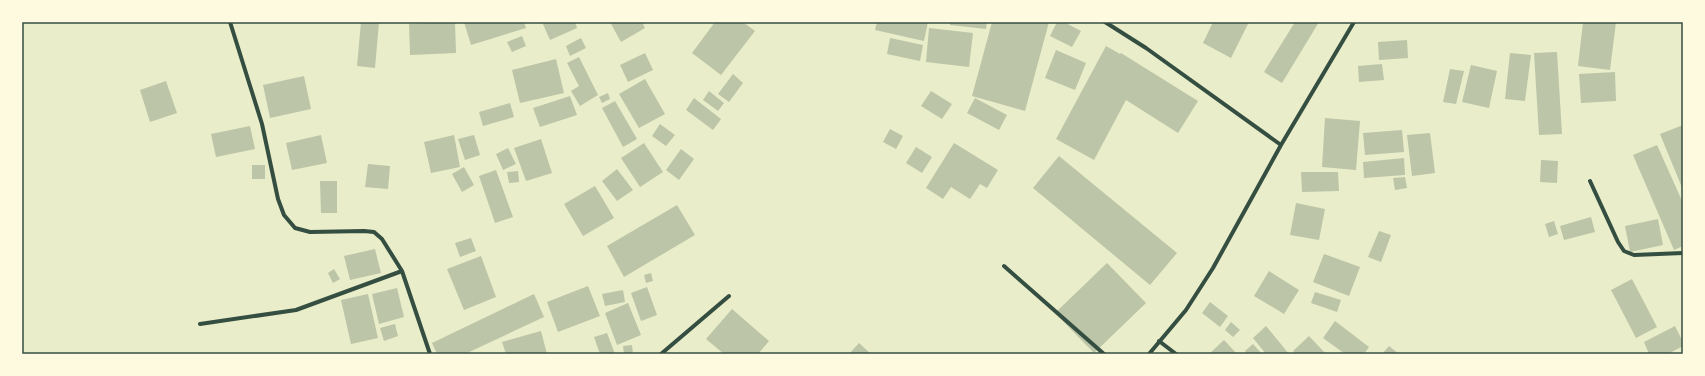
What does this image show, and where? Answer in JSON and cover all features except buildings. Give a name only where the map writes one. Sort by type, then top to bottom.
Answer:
[{"type":"street","points":[[230,22],[262,124],[278,199],[284,215],[295,228],[310,232],[364,231],[374,232],[382,239],[402,270],[430,354]]},
{"type":"street","points":[[1105,22],[1146,48],[1281,145]]},
{"type":"street","points":[[1150,354],[1159,341],[1186,310],[1213,268],[1281,145],[1354,22]]},
{"type":"street","points":[[1590,181],[1618,242],[1624,251],[1634,255],[1683,253]]},
{"type":"street","points":[[1004,266],[1104,354]]},
{"type":"street","points":[[200,324],[296,310],[402,270]]},
{"type":"street","points":[[661,354],[730,296]]},
{"type":"street","points":[[1159,341],[1176,354]]}]
